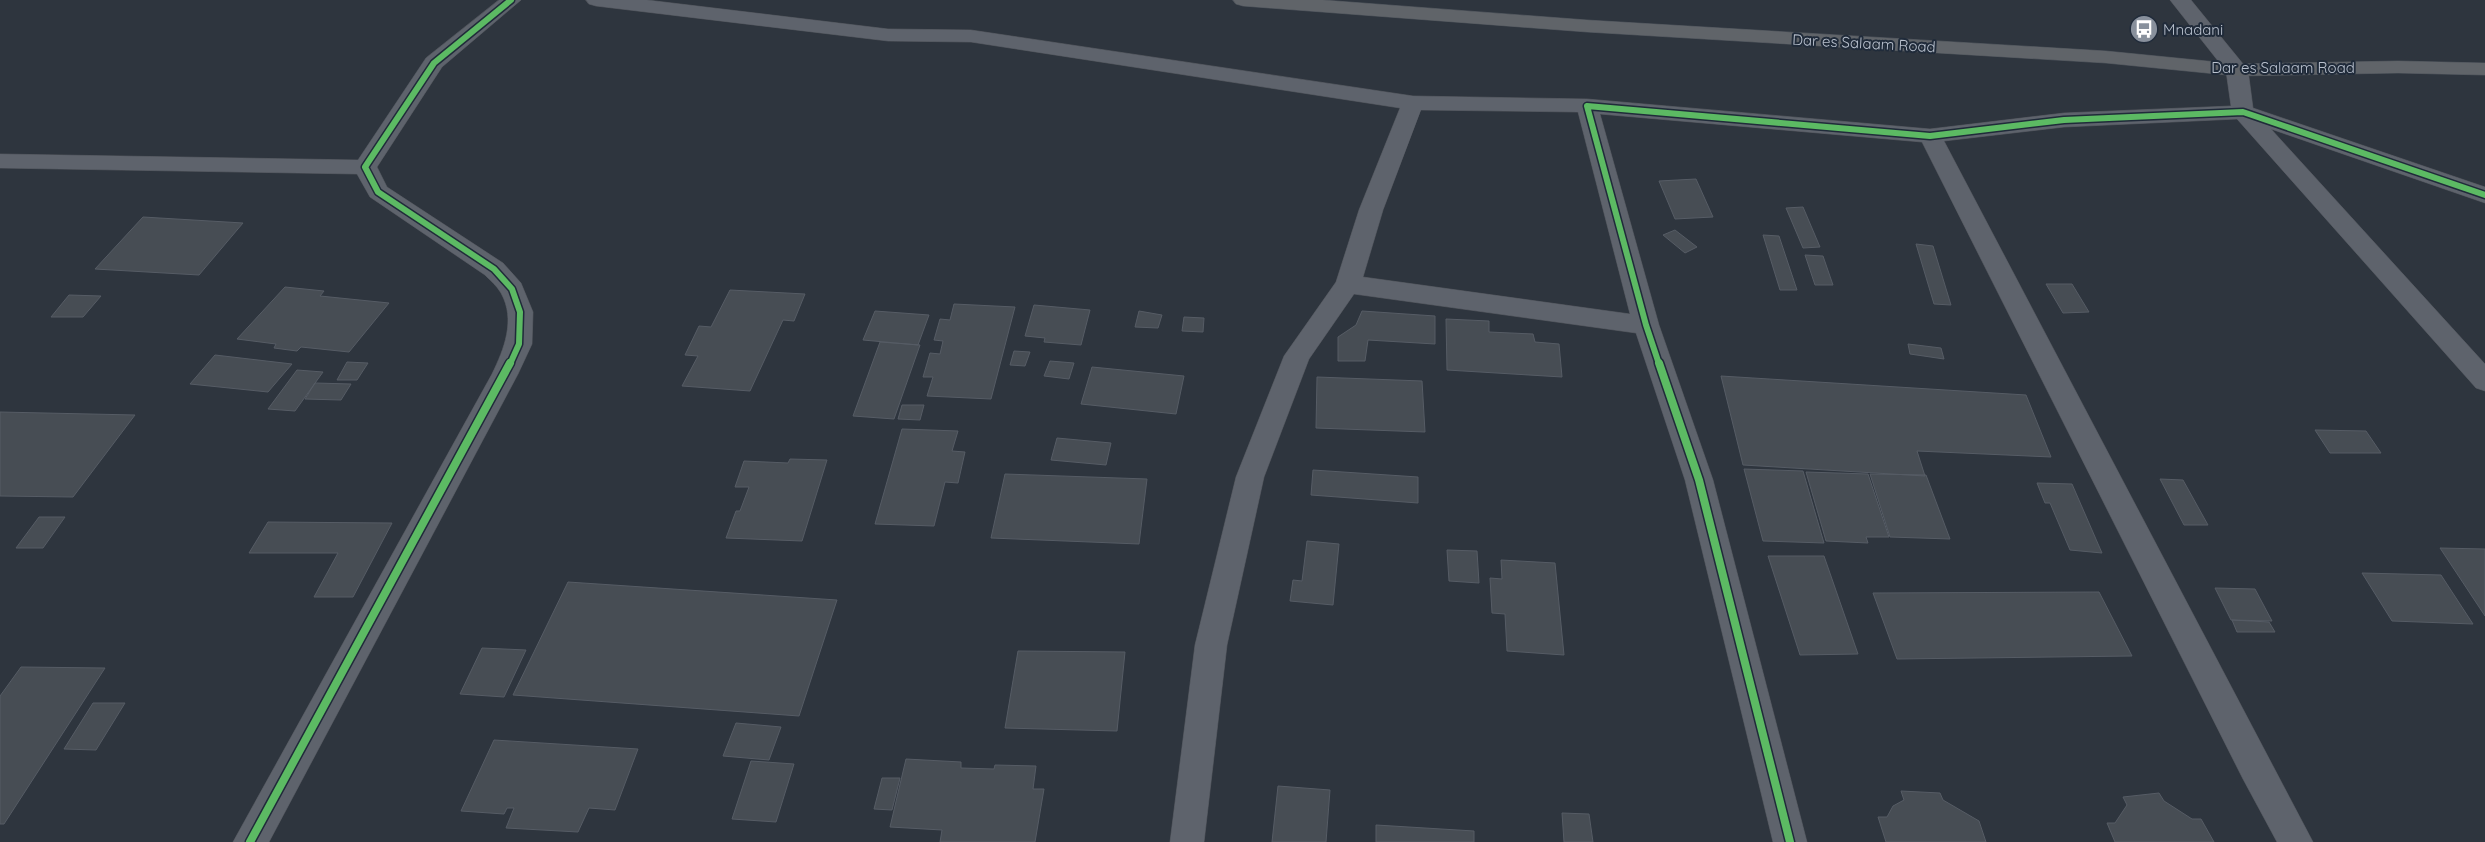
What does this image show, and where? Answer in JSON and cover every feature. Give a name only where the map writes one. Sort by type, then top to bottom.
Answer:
[{"type":"highway","name":"Dar es Salaam Road","points":[[1243,0],[1587,26],[2106,57],[2237,70],[2485,69]]},
{"type":"street","points":[[365,167],[434,63],[511,0]]},
{"type":"street","points":[[596,0],[888,35],[971,36],[1413,103],[1588,106],[1930,136],[2064,120],[2243,112],[2485,195]]},
{"type":"street","points":[[2180,0],[2194,13],[2237,70],[2243,112],[2485,381]]},
{"type":"street","points":[[1187,842],[1211,645],[1250,477],[1297,356],[1348,284],[1371,210],[1413,103]]},
{"type":"street","points":[[1588,106],[1646,325],[1698,480],[1790,842]]},
{"type":"street","points":[[1930,136],[2255,768],[2296,842]]},
{"type":"street","points":[[0,161],[365,167]]},
{"type":"street","points":[[250,842],[495,392],[519,344],[520,312],[512,288],[494,269],[378,192],[365,167]]},
{"type":"street","points":[[1348,284],[1646,325]]},
{"type":"building","points":[[1696,179],[1713,217],[1675,219],[1659,181]]},
{"type":"building","points":[[1803,207],[1820,247],[1803,248],[1786,208]]},
{"type":"building","points":[[143,217],[243,223],[199,275],[95,269]]},
{"type":"building","points":[[1675,230],[1697,247],[1685,253],[1663,235]]},
{"type":"building","points":[[1763,235],[1779,236],[1797,290],[1780,290]]},
{"type":"building","points":[[1916,244],[1933,246],[1951,305],[1934,304]]},
{"type":"building","points":[[1805,255],[1823,256],[1833,285],[1815,285]]},
{"type":"building","points":[[2046,284],[2072,284],[2089,312],[2063,313]]},
{"type":"building","points":[[285,287],[324,291],[320,296],[389,303],[349,352],[301,347],[297,351],[274,348],[276,344],[237,339]]},
{"type":"building","points":[[730,290],[805,294],[794,321],[783,320],[750,391],[682,386],[698,356],[685,355],[699,326],[711,327]]},
{"type":"building","points":[[69,295],[101,296],[83,317],[51,317]]},
{"type":"building","points":[[954,304],[1015,307],[991,399],[927,396],[933,377],[923,377],[930,353],[940,354],[943,341],[934,340],[940,319],[950,320]]},
{"type":"building","points":[[1034,305],[1090,310],[1081,345],[1044,342],[1045,338],[1025,336]]},
{"type":"building","points":[[875,311],[929,315],[918,345],[863,340]]},
{"type":"building","points":[[1139,311],[1162,315],[1158,328],[1135,327]]},
{"type":"building","points":[[1362,311],[1435,316],[1435,344],[1368,340],[1365,361],[1338,361],[1338,337],[1356,325]]},
{"type":"building","points":[[1184,317],[1204,318],[1203,332],[1182,331]]},
{"type":"building","points":[[1446,319],[1489,321],[1489,332],[1533,334],[1535,342],[1559,344],[1562,377],[1447,370]]},
{"type":"building","points":[[880,342],[920,345],[894,419],[853,416]]},
{"type":"building","points":[[1908,344],[1941,348],[1944,359],[1910,354]]},
{"type":"building","points":[[1014,351],[1030,352],[1025,366],[1010,365]]},
{"type":"building","points":[[215,355],[292,364],[268,392],[190,384]]},
{"type":"building","points":[[1050,361],[1074,363],[1069,379],[1044,376]]},
{"type":"building","points":[[347,362],[368,363],[357,380],[337,380]]},
{"type":"building","points":[[1092,367],[1184,376],[1176,414],[1081,404]]},
{"type":"building","points":[[297,370],[323,372],[295,411],[268,409]]},
{"type":"building","points":[[1721,376],[2026,395],[2051,457],[1917,451],[1925,476],[1743,465]]},
{"type":"building","points":[[1317,377],[1422,381],[1425,432],[1316,428]]},
{"type":"building","points":[[315,383],[351,384],[341,400],[305,399]]},
{"type":"building","points":[[902,405],[924,405],[920,420],[898,419]]},
{"type":"building","points":[[0,412],[135,415],[73,497],[0,496]]},
{"type":"building","points":[[902,429],[958,431],[952,451],[965,452],[958,483],[945,482],[934,526],[875,524]]},
{"type":"building","points":[[2315,430],[2366,431],[2381,453],[2330,453]]},
{"type":"building","points":[[1057,438],[1111,443],[1106,465],[1051,460]]},
{"type":"building","points":[[790,459],[827,460],[802,541],[726,538],[736,511],[740,511],[749,487],[735,487],[744,461],[788,463]]},
{"type":"building","points":[[1744,469],[1803,471],[1824,543],[1763,541]]},
{"type":"building","points":[[1313,470],[1418,477],[1418,503],[1311,495]]},
{"type":"building","points":[[1806,472],[1868,474],[1889,537],[1866,537],[1868,543],[1826,541]]},
{"type":"building","points":[[1005,474],[1147,479],[1139,544],[991,538]]},
{"type":"building","points":[[1870,474],[1926,475],[1950,539],[1890,537]]},
{"type":"building","points":[[2160,479],[2183,480],[2208,525],[2184,525]]},
{"type":"building","points":[[2037,483],[2072,484],[2102,553],[2070,550],[2050,503],[2045,503]]},
{"type":"building","points":[[39,517],[65,517],[43,548],[16,548]]},
{"type":"building","points":[[268,522],[392,523],[353,597],[314,597],[338,553],[249,553]]},
{"type":"building","points":[[1307,541],[1339,544],[1333,605],[1290,601],[1293,580],[1302,581]]},
{"type":"building","points":[[2440,548],[2485,549],[2485,616]]},
{"type":"building","points":[[1447,550],[1477,551],[1479,583],[1449,581]]},
{"type":"building","points":[[1768,556],[1824,556],[1858,654],[1800,655]]},
{"type":"building","points":[[1501,560],[1555,563],[1564,655],[1507,651],[1505,614],[1492,613],[1490,578],[1502,579]]},
{"type":"building","points":[[2362,573],[2441,575],[2473,624],[2392,621]]},
{"type":"building","points":[[568,582],[837,600],[799,716],[513,695]]},
{"type":"building","points":[[2215,588],[2255,589],[2272,621],[2231,620]]},
{"type":"building","points":[[2099,592],[2132,656],[1897,659],[1873,593]]},
{"type":"building","points":[[2232,620],[2269,622],[2275,632],[2237,632]]},
{"type":"building","points":[[482,648],[526,650],[504,697],[460,694]]},
{"type":"building","points":[[1018,651],[1125,652],[1117,731],[1005,728]]},
{"type":"building","points":[[21,667],[105,668],[4,824],[0,824],[0,696]]},
{"type":"building","points":[[93,703],[125,703],[96,750],[64,749]]},
{"type":"building","points":[[736,723],[781,727],[769,760],[723,756]]},
{"type":"building","points":[[494,740],[638,749],[615,810],[589,808],[578,832],[506,828],[514,808],[507,808],[504,814],[461,811]]},
{"type":"building","points":[[906,759],[961,762],[961,768],[994,769],[995,765],[1036,766],[1033,789],[1044,789],[1035,842],[940,842],[942,830],[890,827]]},
{"type":"building","points":[[751,761],[794,764],[776,822],[732,819]]},
{"type":"building","points":[[882,778],[900,778],[892,810],[874,809]]},
{"type":"building","points":[[1278,786],[1330,790],[1326,842],[1272,842]]},
{"type":"building","points":[[1901,791],[1940,793],[1943,800],[1979,821],[1986,842],[1886,842],[1878,817],[1887,817],[1893,806],[1904,800]]},
{"type":"building","points":[[2159,793],[2164,801],[2192,819],[2201,819],[2214,842],[2115,842],[2107,823],[2115,823],[2127,805],[2123,797]]},
{"type":"building","points":[[1562,813],[1589,814],[1593,842],[1564,842]]},
{"type":"building","points":[[1376,825],[1474,831],[1474,842],[1376,842]]},
{"type":"cycle path","points":[[250,842],[505,374],[519,344],[520,312],[512,289],[494,269],[378,192],[365,167],[434,63],[511,0]]},
{"type":"cycle path","points":[[1790,842],[1699,480],[1646,325],[1587,106],[1930,136],[2064,120],[2243,112],[2485,195]]},
{"type":"place","name":"Mnadani","points":[[2144,29]]}]
